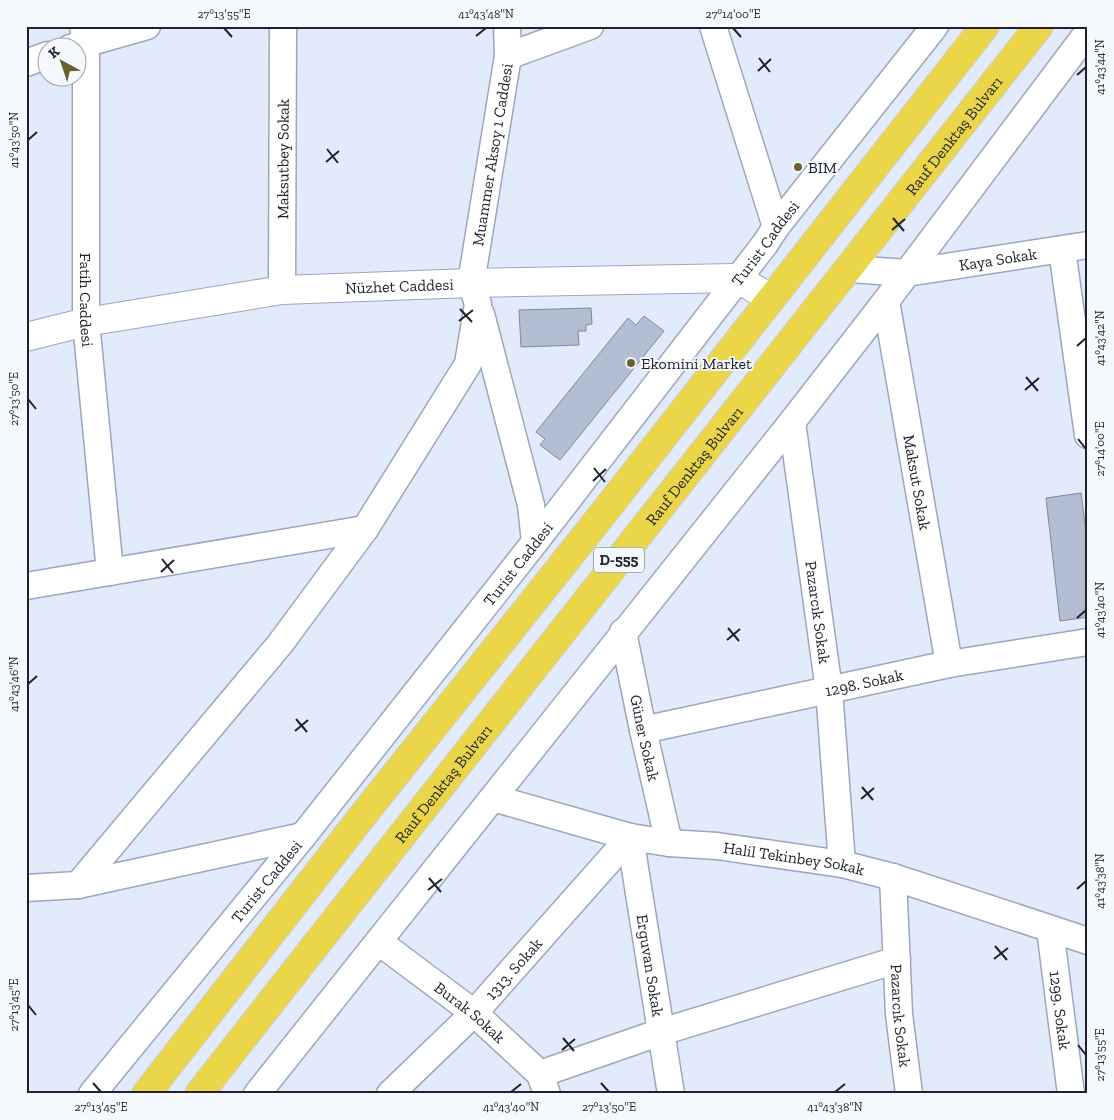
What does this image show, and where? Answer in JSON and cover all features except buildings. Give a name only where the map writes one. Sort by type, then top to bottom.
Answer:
[{"type":"highway","name":"D-555","points":[[146,1094],[984,26]]},
{"type":"highway","name":"Rauf Denktaş Bulvarı","points":[[199,1094],[410,823],[850,269],[1039,26]]},
{"type":"street","points":[[85,38],[147,26]]},
{"type":"street","name":"Maksutbey Sokak","points":[[282,290],[283,26]]},
{"type":"street","name":"Muammer Aksoy 1 Caddesi","points":[[78,885],[280,644],[365,529],[468,364],[475,294],[508,56],[507,26]]},
{"type":"street","points":[[508,56],[590,26]]},
{"type":"street","points":[[713,26],[776,227]]},
{"type":"street","name":"Turist Caddesi","points":[[92,1094],[303,836],[535,542],[765,244],[776,227],[934,26]]},
{"type":"street","points":[[257,1094],[792,422],[886,301],[1087,33]]},
{"type":"street","points":[[26,63],[38,59]]},
{"type":"street","name":"Fatih Caddesi","points":[[81,88],[86,322],[110,572]]},
{"type":"street","name":"Kaya Sokak","points":[[850,269],[907,273],[1088,245]]},
{"type":"street","points":[[1062,250],[1088,435]]},
{"type":"street","points":[[737,278],[770,298]]},
{"type":"street","name":"Nüzhet Caddesi","points":[[26,337],[86,322],[282,290],[475,294],[737,278]]},
{"type":"street","points":[[475,294],[531,505],[535,542]]},
{"type":"street","name":"Maksut Sokak","points":[[886,301],[949,664]]},
{"type":"street","name":"Pazarcık Sokak","points":[[792,422],[829,690],[842,864]]},
{"type":"street","points":[[26,586],[365,529]]},
{"type":"street","name":"Güner Sokak","points":[[623,632],[643,730],[670,843]]},
{"type":"street","name":"1298. Sokak","points":[[643,730],[949,664],[1088,642]]},
{"type":"street","name":"Halil Tekinbey Sokak","points":[[493,798],[630,837],[670,843],[717,846],[842,864],[893,877],[1088,941]]},
{"type":"street","points":[[29,891],[78,885],[303,836]]},
{"type":"street","name":"1313. Sokak","points":[[390,1094],[474,1013],[630,837]]},
{"type":"street","name":"Erguvan Sokak","points":[[630,837],[671,1094]]},
{"type":"street","name":"Pazarcık Sokak","points":[[893,877],[899,1014],[909,1094]]},
{"type":"street","name":"1299. Sokak","points":[[1050,928],[1070,1094]]},
{"type":"street","name":"Burak Sokak","points":[[379,942],[474,1013],[544,1084]]},
{"type":"street","points":[[544,1084],[660,1032],[896,960]]},
{"type":"place","name":"BIM","points":[[798,167]]},
{"type":"place","name":"Ekomini Market","points":[[631,363]]}]
